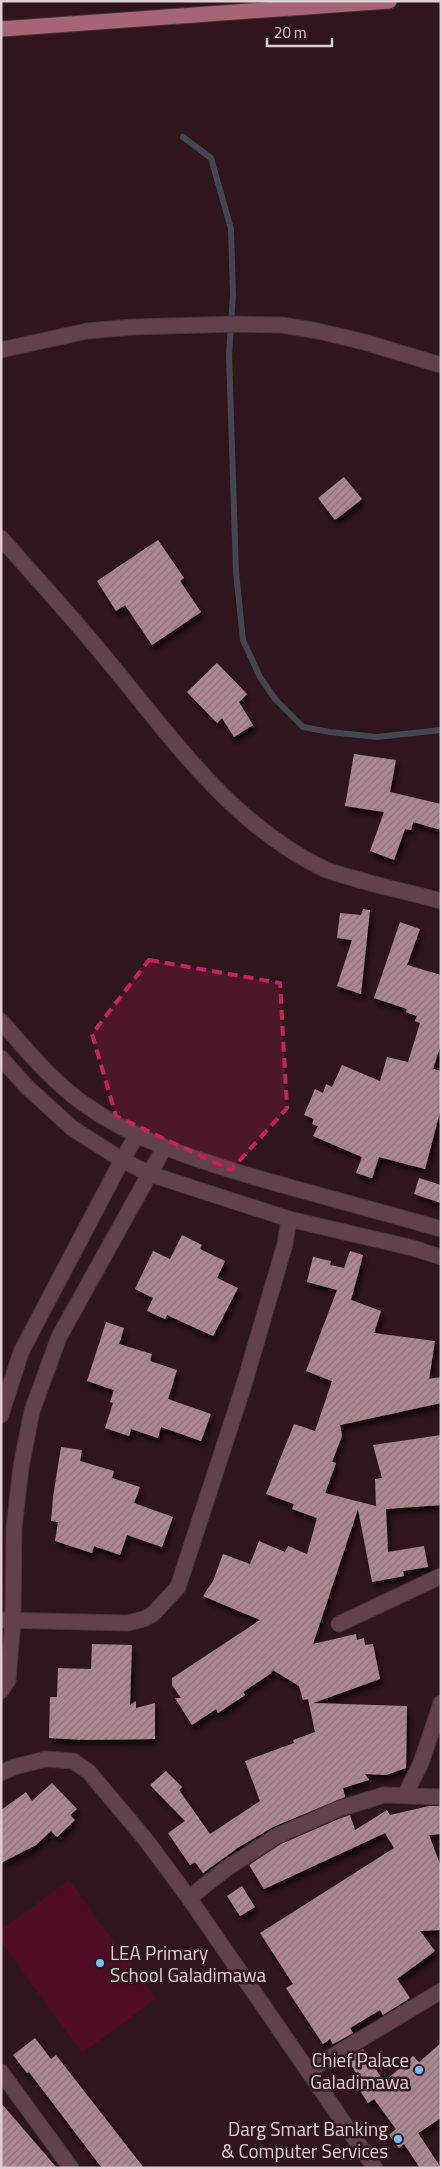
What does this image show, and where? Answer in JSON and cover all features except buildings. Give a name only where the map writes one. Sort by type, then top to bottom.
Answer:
[{"type":"main road","points":[[1,29],[389,1]]},
{"type":"street","points":[[5,348],[87,331],[133,327],[238,324],[282,325],[355,340],[441,365]]},
{"type":"street","points":[[1,538],[98,648],[198,770],[231,804],[256,826],[292,851],[326,870],[381,887],[441,901]]},
{"type":"street","points":[[1,1021],[52,1078],[84,1104],[112,1122],[164,1148],[266,1180],[441,1228]]},
{"type":"street","points":[[1,1058],[27,1087],[72,1128],[122,1160],[150,1174],[289,1219],[413,1248],[441,1257]]},
{"type":"street","points":[[2,1412],[21,1352],[137,1135]]},
{"type":"street","points":[[1,1691],[8,1680],[7,1620],[14,1528],[21,1467],[32,1411],[59,1337],[164,1148]]},
{"type":"street","points":[[7,1620],[127,1624],[153,1614],[178,1587],[243,1388],[285,1244],[289,1219]]},
{"type":"street","points":[[339,1624],[441,1576]]},
{"type":"street","points":[[405,1795],[421,1763],[441,1703]]},
{"type":"street","points":[[1,1773],[46,1759],[73,1761],[88,1772],[146,1840],[189,1898],[375,2168]]},
{"type":"street","points":[[189,1898],[227,1868],[277,1836],[338,1809],[384,1795],[441,1797]]},
{"type":"street","points":[[308,2071],[441,1991]]},
{"type":"street","points":[[1,2072],[71,2168]]},
{"type":"highlighted area","points":[[149,960],[280,983],[287,1108],[231,1170],[116,1116],[92,1034]]},
{"type":"shaded area","points":[[69,1880],[156,1999],[82,2053],[1,1942],[1,1930]]},
{"type":"waterway","points":[[183,137],[211,158],[231,229],[233,295],[229,355],[236,572],[243,640],[260,677],[275,699],[303,727],[377,737],[441,730]]},
{"type":"place","name":"LEA Primary School Galadimawa","points":[[100,1963]]},
{"type":"place","name":"Chief Palace Galadimawa","points":[[419,2070]]},
{"type":"place","name":"Darg Smart Banking & Computer Services","points":[[398,2139]]}]
